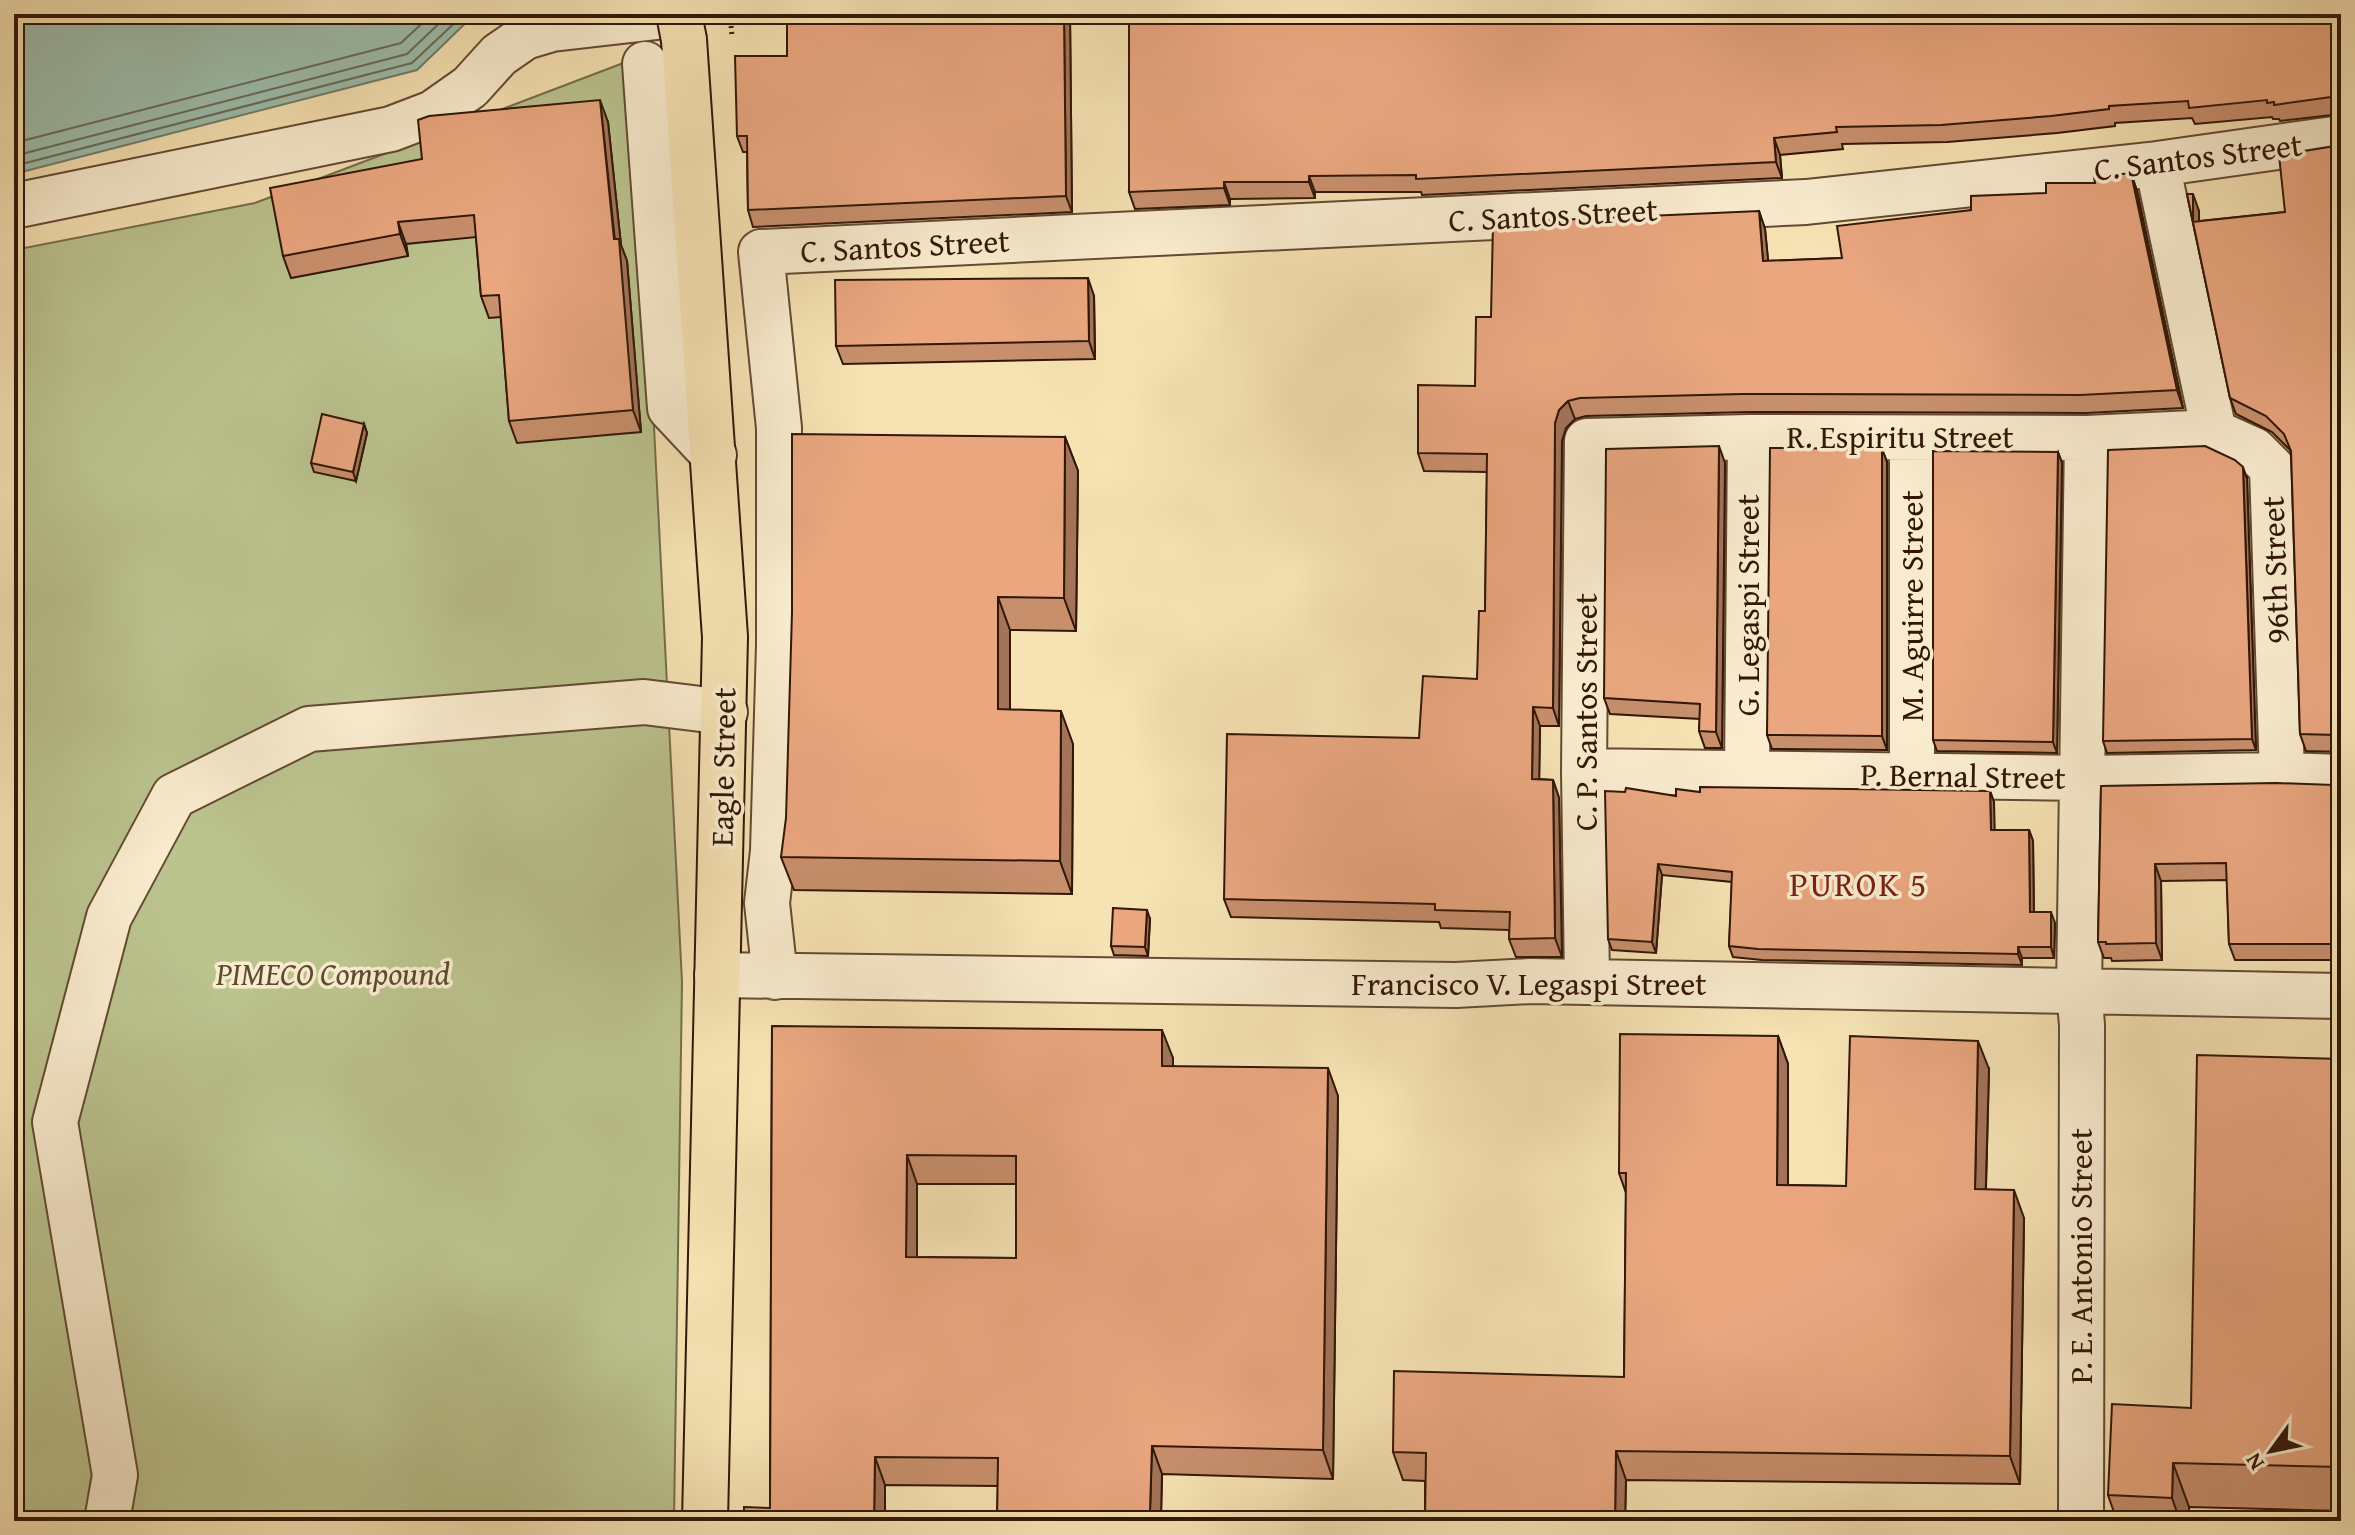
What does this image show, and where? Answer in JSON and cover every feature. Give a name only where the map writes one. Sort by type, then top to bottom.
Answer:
[{"type":"main road","name":"Eagle Street","points":[[682,23],[725,637],[705,1521]]},
{"type":"street","points":[[14,206],[391,129],[433,113],[470,87],[499,55],[525,37],[552,29],[682,23]]},
{"type":"street","points":[[645,64],[670,408],[714,455]]},
{"type":"street","name":"C. Santos Street","points":[[779,645],[779,428],[761,252],[1806,202],[2157,164],[2341,138]]},
{"type":"street","points":[[2157,164],[2214,432]]},
{"type":"street","name":"R. Espiritu Street","points":[[1587,441],[1750,437],[2087,438],[2214,432]]},
{"type":"street","name":"96th Street","points":[[2214,432],[2254,450],[2272,468],[2282,775]]},
{"type":"street","name":"G. Legaspi Street","points":[[1747,773],[1750,437]]},
{"type":"street","name":"M. Aguirre Street","points":[[1912,438],[1912,775]]},
{"type":"street","name":"P. E. Antonio Street","points":[[2081,1521],[2082,1025],[2079,991],[2087,438]]},
{"type":"street","name":"C. P. Santos Street","points":[[1587,441],[1584,771],[1587,982]]},
{"type":"street","points":[[725,637],[779,645],[773,851],[767,903],[775,977]]},
{"type":"street","points":[[107,1521],[115,1475],[55,1122],[109,917],[174,796],[309,729],[644,702],[725,712]]},
{"type":"street","name":"P. Bernal Street","points":[[1584,771],[2083,778],[2341,777]]},
{"type":"street","name":"Francisco V. Legaspi Street","points":[[717,975],[1456,985],[1587,982],[2341,996]]},
{"type":"path","points":[[730,14],[732,44]]},
{"type":"green space","name":"PIMECO Compound","points":[[626,62],[648,308],[682,982],[674,1521],[14,1521],[14,250],[255,203]]},
{"type":"water","points":[[14,14],[475,14],[417,70],[14,174]]},
{"type":"building","points":[[787,14],[1064,14],[1066,196],[748,210],[747,136],[737,136],[735,56],[787,56]]},
{"type":"building","points":[[1129,14],[2341,14],[2341,98],[2274,105],[2274,102],[2267,103],[2267,100],[2189,108],[2188,101],[2109,106],[2109,109],[2051,116],[1941,125],[1836,127],[1837,132],[1774,138],[1776,162],[1416,179],[1416,175],[1309,176],[1309,182],[1224,182],[1224,188],[1129,192]]},
{"type":"building","points":[[600,100],[614,239],[619,239],[633,410],[509,421],[499,295],[481,296],[474,215],[398,222],[400,234],[283,256],[270,188],[422,159],[418,120],[429,116]]},
{"type":"building","points":[[2341,145],[2341,737],[2300,734],[2291,451],[2284,434],[2266,416],[2230,398],[2187,194],[2193,194],[2193,222],[2285,212],[2279,155]]},
{"type":"building","points":[[2131,173],[2177,390],[2080,395],[1743,394],[1580,398],[1568,401],[1559,410],[1555,423],[1553,708],[1533,707],[1532,779],[1553,780],[1555,938],[1509,939],[1510,912],[1435,910],[1435,904],[1224,899],[1227,734],[1419,738],[1423,676],[1477,679],[1479,611],[1485,611],[1487,454],[1418,453],[1418,385],[1475,386],[1476,317],[1491,317],[1493,223],[1759,211],[1763,261],[1842,258],[1837,226],[1971,210],[1971,196],[2046,193],[2046,183],[2095,183],[2094,177]]},
{"type":"building","points":[[1088,278],[1089,341],[836,346],[835,280]]},
{"type":"building","points":[[322,414],[364,424],[353,472],[311,463]]},
{"type":"building","points":[[792,434],[1065,437],[1064,598],[998,597],[998,709],[1061,711],[1060,861],[781,857],[786,818],[792,612]]},
{"type":"building","points":[[1719,446],[1716,732],[1699,731],[1700,704],[1604,698],[1606,449]]},
{"type":"building","points":[[2205,446],[2243,467],[2252,739],[2103,741],[2108,450]]},
{"type":"building","points":[[1770,448],[1882,449],[1882,736],[1767,735]]},
{"type":"building","points":[[1933,451],[2058,452],[2053,742],[1933,740]]},
{"type":"building","points":[[2341,784],[2341,944],[2229,944],[2226,863],[2155,864],[2156,943],[2098,942],[2101,786]]},
{"type":"building","points":[[1700,787],[1990,791],[1991,830],[2029,830],[2030,912],[2051,912],[2051,947],[2018,947],[2018,954],[1729,946],[1732,872],[1658,864],[1652,942],[1608,939],[1605,791],[1625,792],[1626,788],[1676,796],[1676,789],[1700,792]]},
{"type":"building","points":[[1113,908],[1147,910],[1145,947],[1111,946]]},
{"type":"building","points":[[772,1026],[1162,1030],[1162,1066],[1328,1068],[1323,1450],[1152,1446],[1150,1511],[1425,1519],[1426,1453],[1393,1452],[1394,1371],[1624,1377],[1626,1173],[1619,1173],[1620,1034],[1778,1036],[1777,1185],[1846,1186],[1850,1036],[1978,1041],[1975,1189],[2014,1190],[2010,1456],[1616,1451],[1615,1521],[997,1521],[998,1458],[875,1457],[874,1521],[744,1521],[744,1507],[770,1508]],"holes":[[[907,1155],[1016,1156],[1016,1258],[906,1257]]]},
{"type":"building","points":[[2197,1055],[2341,1059],[2341,1467],[2173,1463],[2172,1498],[2108,1495],[2112,1404],[2191,1408]]},
{"type":"district","name":"PUROK 5","points":[[1859,884]]}]
